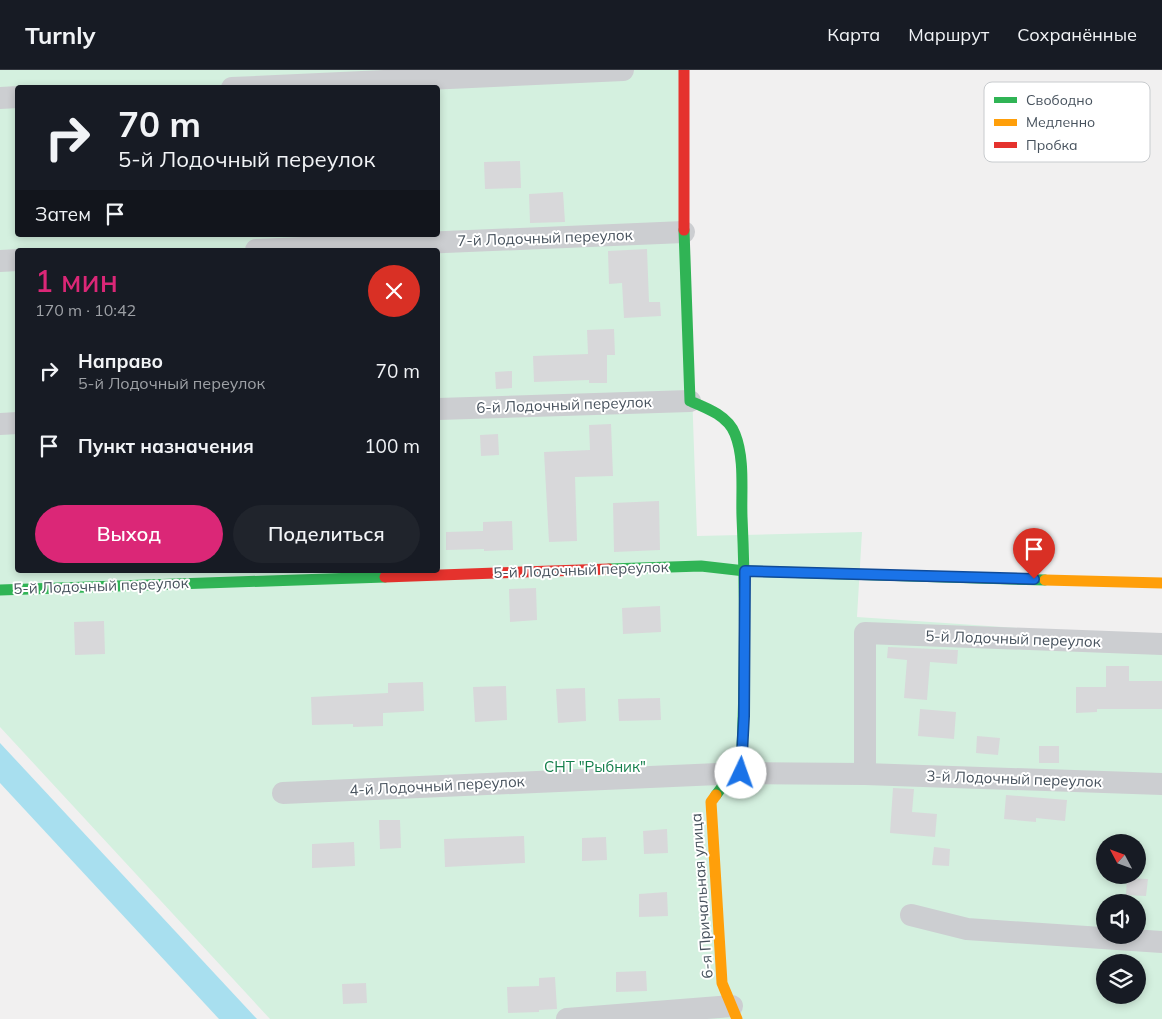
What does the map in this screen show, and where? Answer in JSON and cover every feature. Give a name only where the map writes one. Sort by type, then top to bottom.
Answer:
[{"type":"street","points":[[297,85],[623,70]]},
{"type":"street","points":[[684,70],[684,232],[690,401],[712,410],[732,428],[740,457],[745,571],[744,716],[741,773]]},
{"type":"street","points":[[0,98],[15,97]]},
{"type":"street","name":"7-й Лодочный переулок","points":[[304,248],[684,232]]},
{"type":"street","points":[[0,261],[15,260]]},
{"type":"street","name":"6-й Лодочный переулок","points":[[440,409],[690,401]]},
{"type":"street","points":[[0,424],[15,423]]},
{"type":"street","name":"5-й Лодочный переулок","points":[[0,590],[691,566],[745,571],[1162,583]]},
{"type":"street","name":"5-й Лодочный переулок","points":[[866,774],[865,633],[1162,644]]},
{"type":"street","name":"4-й Лодочный переулок","points":[[283,793],[741,773],[866,774]]},
{"type":"street","name":"6-я Причальная улица","points":[[734,1012],[722,983],[711,802],[722,787],[741,773]]},
{"type":"street","name":"3-й Лодочный переулок","points":[[866,774],[1162,784]]},
{"type":"street","points":[[911,915],[967,929],[1162,942]]},
{"type":"street","points":[[567,1019],[734,1012]]},
{"type":"green space","name":"СНТ \"Рыбник\"","points":[[0,70],[681,70],[697,536],[862,532],[857,617],[1162,638],[1162,1019],[270,1019],[0,727]]},
{"type":"water","points":[[0,743],[257,1019],[219,1019],[0,783]]},
{"type":"building","points":[[520,161],[521,188],[485,189],[484,162]]},
{"type":"building","points":[[563,192],[565,222],[530,223],[529,194]]},
{"type":"building","points":[[647,249],[649,302],[660,302],[661,316],[624,318],[622,283],[609,284],[608,251]]},
{"type":"building","points":[[614,329],[615,355],[607,355],[607,383],[589,383],[589,380],[534,382],[533,356],[588,354],[587,330]]},
{"type":"building","points":[[512,371],[512,388],[496,389],[495,372]]},
{"type":"building","points":[[611,424],[613,476],[575,477],[577,541],[549,542],[544,452],[590,450],[589,425]]},
{"type":"building","points":[[498,434],[499,455],[481,456],[480,435]]},
{"type":"building","points":[[659,501],[660,550],[614,552],[613,503]]},
{"type":"building","points":[[512,521],[513,550],[446,550],[446,532],[483,531],[483,522]]},
{"type":"building","points":[[536,588],[537,620],[510,622],[509,589]]},
{"type":"building","points":[[660,606],[661,632],[623,634],[622,608]]},
{"type":"building","points":[[104,621],[105,654],[75,655],[74,622]]},
{"type":"building","points":[[888,647],[958,650],[957,664],[930,662],[927,700],[904,698],[907,660],[887,658]]},
{"type":"building","points":[[1106,666],[1129,666],[1129,681],[1162,681],[1162,709],[1097,709],[1097,712],[1076,713],[1076,687],[1106,687]]},
{"type":"building","points":[[423,682],[424,711],[383,713],[383,726],[353,727],[353,724],[312,725],[311,697],[388,693],[388,683]]},
{"type":"building","points":[[506,686],[507,720],[475,722],[473,687]]},
{"type":"building","points":[[585,688],[586,721],[558,723],[556,689]]},
{"type":"building","points":[[660,698],[661,720],[619,721],[618,699]]},
{"type":"building","points":[[920,709],[956,712],[954,739],[918,736]]},
{"type":"building","points":[[977,736],[1000,738],[998,755],[976,753]]},
{"type":"building","points":[[1039,746],[1059,746],[1059,763],[1039,763]]},
{"type":"building","points":[[893,788],[914,789],[912,812],[937,814],[935,837],[890,833]]},
{"type":"building","points":[[1006,795],[1067,800],[1065,821],[1036,818],[1036,822],[1004,819]]},
{"type":"building","points":[[379,820],[400,820],[401,848],[380,849]]},
{"type":"building","points":[[667,829],[668,853],[644,854],[643,831]]},
{"type":"building","points":[[524,836],[525,863],[445,867],[444,839]]},
{"type":"building","points":[[606,837],[607,860],[582,861],[582,838]]},
{"type":"building","points":[[354,842],[355,866],[312,868],[312,844]]},
{"type":"building","points":[[934,847],[950,849],[949,866],[932,865]]},
{"type":"building","points":[[1146,879],[1148,879],[1146,896],[1146,894],[1126,894],[1127,884],[1146,884]]},
{"type":"building","points":[[667,892],[668,916],[639,917],[639,894]]},
{"type":"building","points":[[646,971],[647,991],[616,992],[616,972]]},
{"type":"building","points":[[555,977],[557,1009],[539,1010],[539,1012],[508,1013],[507,987],[539,986],[539,978]]},
{"type":"building","points":[[366,983],[367,1003],[343,1004],[342,984]]},
{"type":"traffic: fast","points":[[684,230],[690,401],[716,413],[732,428],[738,444],[742,475],[744,645],[741,773],[722,787],[716,795]]},
{"type":"traffic: fast","points":[[609,569],[701,566],[745,571],[1045,580]]},
{"type":"traffic: fast","points":[[0,590],[385,577]]},
{"type":"traffic: slow","points":[[1045,580],[1162,583]]},
{"type":"traffic: slow","points":[[716,795],[711,802],[722,983],[737,1019]]},
{"type":"traffic: jam","points":[[684,70],[684,230]]},
{"type":"traffic: jam","points":[[385,577],[609,569]]},
{"type":"route","points":[[741,773],[744,716],[745,571],[1034,579]]}]
